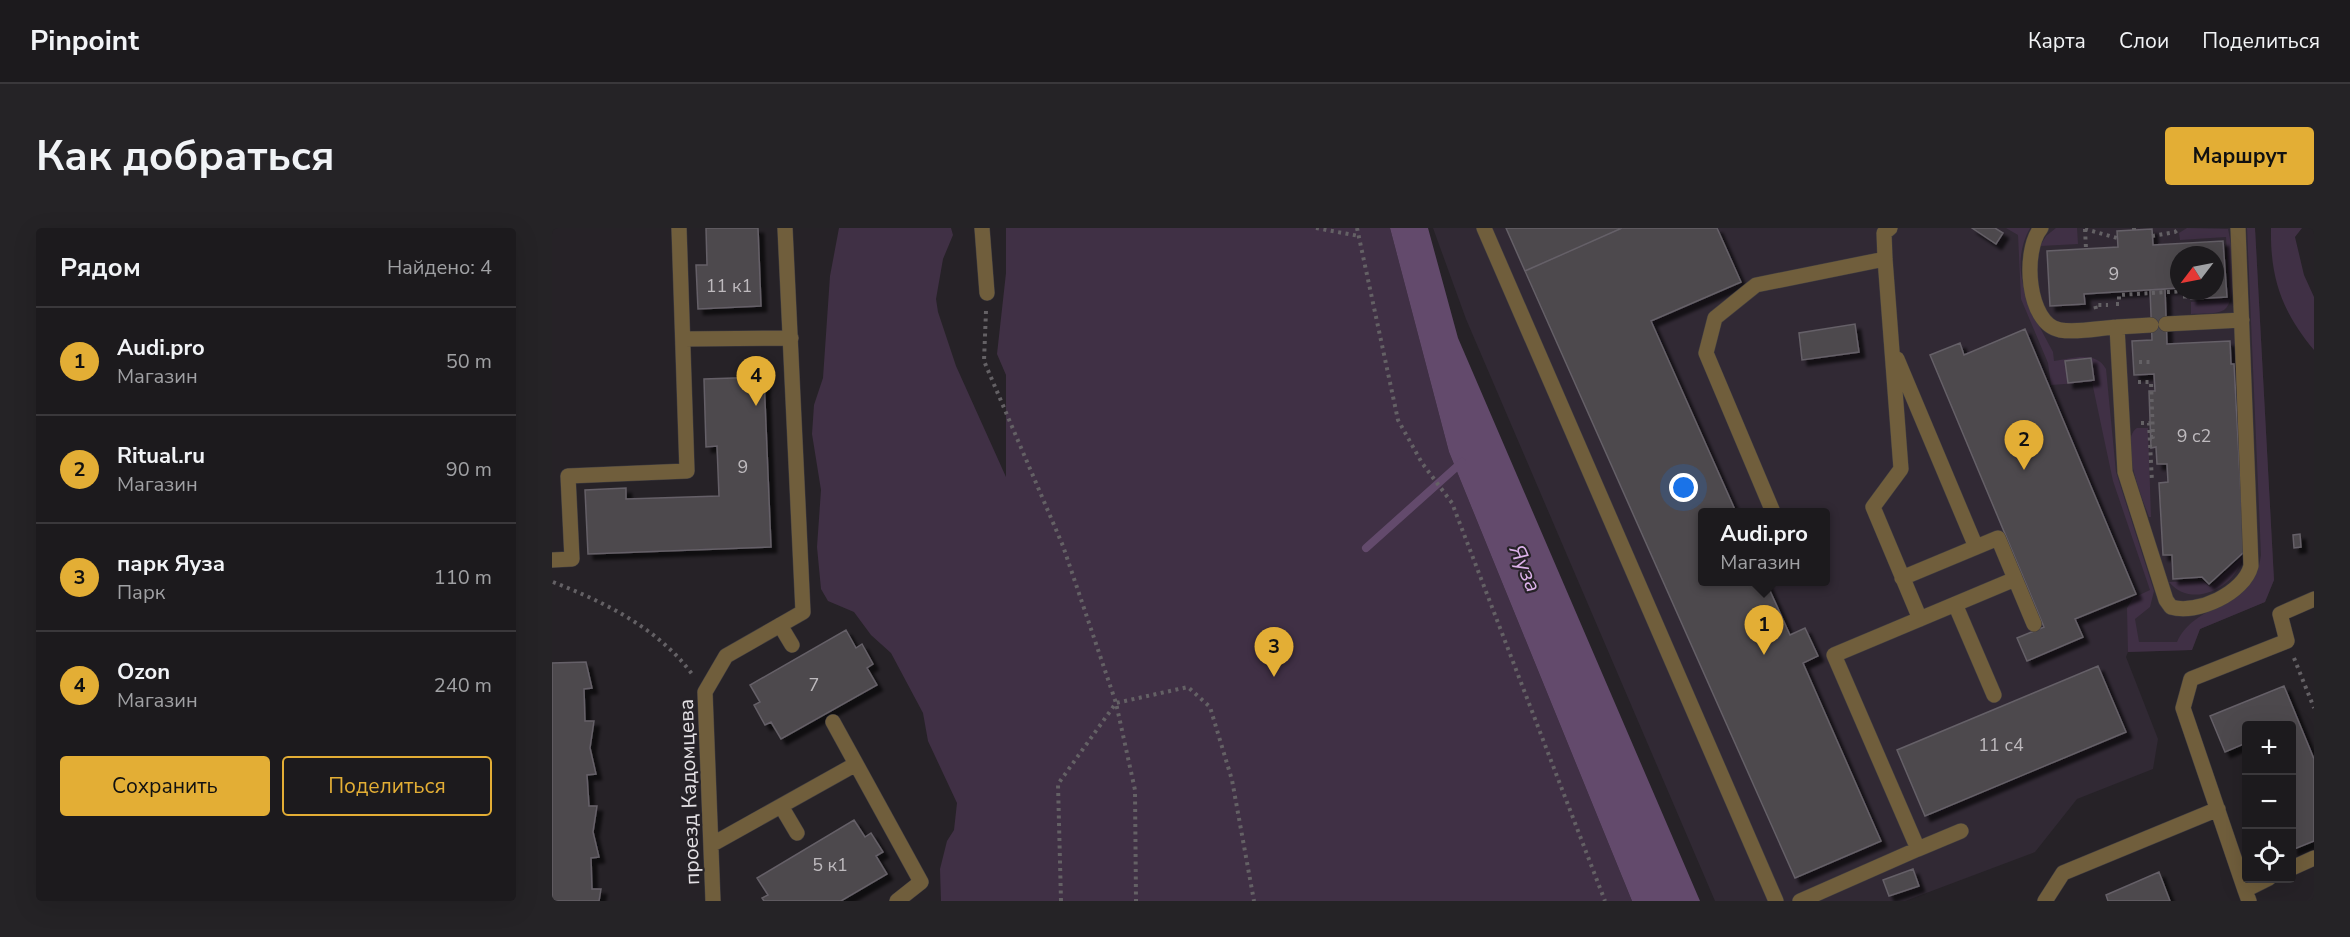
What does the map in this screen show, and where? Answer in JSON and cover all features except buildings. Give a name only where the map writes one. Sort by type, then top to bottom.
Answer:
[{"type":"lane","points":[[552,560],[572,559],[568,476],[687,471],[679,228]]},
{"type":"lane","name":"проезд Кадомцева","points":[[713,901],[705,692],[726,656],[802,612],[785,228]]},
{"type":"lane","points":[[982,228],[987,293]]},
{"type":"lane","points":[[1484,228],[1776,901]]},
{"type":"lane","points":[[1890,228],[1884,233],[1885,259],[1901,469],[1873,507],[1920,619]]},
{"type":"lane","points":[[2041,228],[2031,246],[2030,286],[2048,324],[2060,330],[2242,321]]},
{"type":"lane","points":[[2117,327],[2125,472],[2171,607],[2182,610],[2198,607],[2238,587],[2250,572],[2252,555],[2238,228]]},
{"type":"lane","points":[[1771,508],[1706,353],[1715,318],[1756,285],[1885,259]]},
{"type":"lane","points":[[683,339],[791,338]]},
{"type":"lane","points":[[1892,346],[1976,547]]},
{"type":"lane","points":[[1902,578],[1998,538],[2034,624]]},
{"type":"lane","points":[[1918,849],[1834,655],[2015,579]]},
{"type":"lane","points":[[2264,883],[2247,896],[2183,708],[2191,679],[2287,640],[2280,614],[2314,599]]},
{"type":"lane","points":[[1955,604],[1994,695]]},
{"type":"lane","points":[[780,625],[792,645]]},
{"type":"lane","points":[[833,722],[921,882],[897,901]]},
{"type":"lane","points":[[711,845],[856,764]]},
{"type":"lane","points":[[781,806],[797,833]]},
{"type":"lane","points":[[2044,901],[2063,873],[2218,809]]},
{"type":"lane","points":[[1800,901],[1960,831]]},
{"type":"lane","points":[[2296,866],[2314,858]]},
{"type":"path","points":[[1316,228],[1359,236]]},
{"type":"path","points":[[1357,228],[1398,420],[1422,462],[1452,503],[1605,901]]},
{"type":"path","points":[[2152,236],[2175,232],[2180,228]]},
{"type":"path","points":[[2086,249],[2085,229],[2117,238]]},
{"type":"path","points":[[2119,302],[2119,295],[2170,292]]},
{"type":"path","points":[[987,293],[984,360],[1063,546],[1116,703],[1135,790],[1136,901]]},
{"type":"path","points":[[2138,363],[2153,362]]},
{"type":"path","points":[[2150,437],[2153,437],[2153,394]]},
{"type":"path","points":[[2122,424],[2149,423],[2152,490]]},
{"type":"path","points":[[552,581],[603,602],[676,653],[705,692]]},
{"type":"path","points":[[2287,640],[2314,708]]},
{"type":"path","points":[[1061,901],[1058,784],[1116,703],[1188,687],[1210,707],[1232,780],[1254,901]]},
{"type":"shaded area","points":[[839,228],[951,228],[953,235],[943,259],[936,299],[938,312],[956,366],[1006,477],[1006,375],[997,354],[1006,273],[1006,228],[1390,228],[1449,452],[1632,901],[941,901],[940,869],[947,841],[954,830],[957,803],[928,741],[923,713],[891,653],[871,635],[854,612],[828,601],[821,589],[817,547],[821,490],[812,434],[814,405],[823,378],[830,276]]},
{"type":"shaded area","points":[[1433,228],[2255,228],[2274,580],[2265,602],[2200,629],[2192,650],[2128,652],[2126,657],[2158,739],[2153,769],[2077,799],[2035,852],[1905,901],[1715,901],[1466,319]]},
{"type":"shaded area","points":[[2006,228],[2030,228],[2023,244],[2021,276],[2031,307],[2053,352],[2054,361],[2083,357],[2096,359],[2106,369],[2116,472],[2154,591],[2150,607],[2135,619],[2139,642],[2177,642],[2186,628],[2198,618],[2237,596],[2248,586],[2256,573],[2261,555],[2247,228],[2255,228],[2274,580],[2265,602],[2200,629],[2192,650],[2128,652],[2127,608],[2133,598],[2150,590],[2113,481],[2092,382],[2051,385],[2048,363],[2021,299],[2018,235]]},
{"type":"shaded area","points":[[2056,228],[2077,228],[2078,244],[2040,246],[2046,236]]},
{"type":"shaded area","points":[[2187,228],[2228,229],[2233,284],[2232,295],[2229,304],[2221,312],[2191,314],[2191,302],[2230,299],[2226,237],[2180,240],[2179,233]]},
{"type":"shaded area","points":[[2271,228],[2302,228],[2295,237],[2304,275],[2314,297],[2314,350],[2294,322],[2280,294],[2273,263]]},
{"type":"shaded area","points":[[2137,428],[2148,428],[2151,517],[2149,517],[2142,498],[2131,457],[2132,435]]},
{"type":"shaded area","points":[[2243,556],[2232,577],[2212,591],[2189,594],[2169,582],[2203,581],[2210,587]]},
{"type":"water","name":"Яуза","points":[[1390,228],[1428,228],[1458,338],[1700,901],[1632,901],[1449,452]]},
{"type":"waterway","points":[[1366,548],[1462,462]]},
{"type":"place","name":"Ozon","points":[[756,406]]},
{"type":"place","name":"Ritual.ru","points":[[2024,470]]},
{"type":"place","name":"Audi.pro","points":[[1764,655]]},
{"type":"place","name":"парк Яуза","points":[[1274,677]]}]
